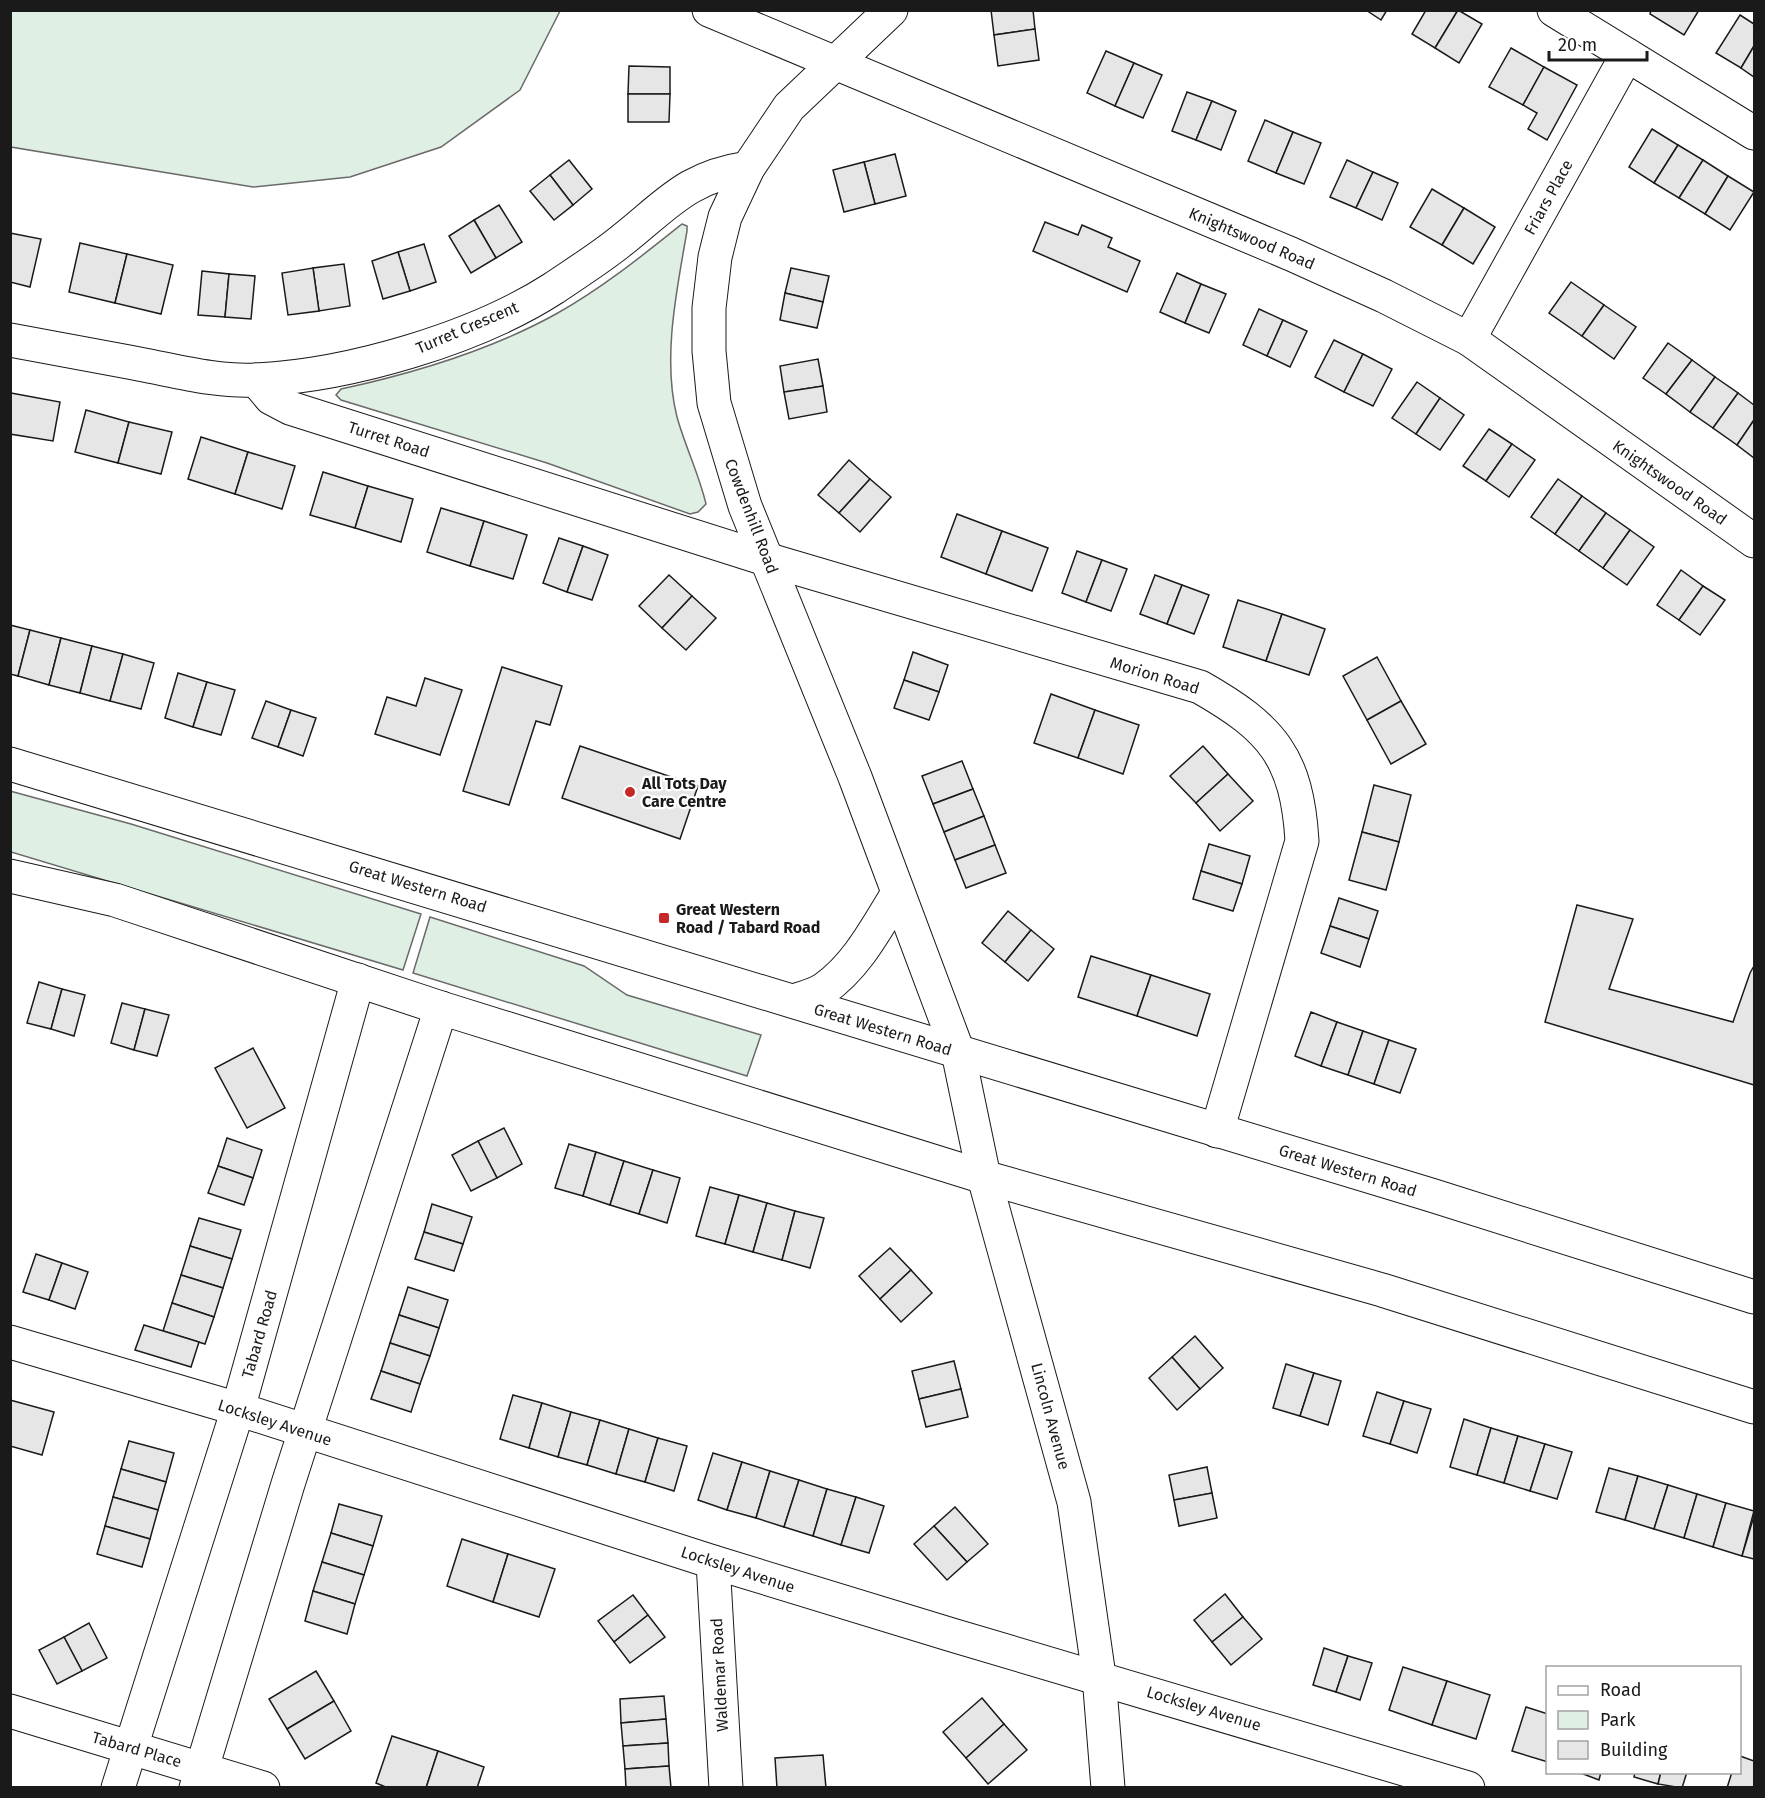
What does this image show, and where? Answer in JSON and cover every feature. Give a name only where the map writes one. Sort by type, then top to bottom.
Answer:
[{"type":"street","name":"Knightswood Road","points":[[709,10],[1291,254],[1384,296],[1469,339],[1755,541]]},
{"type":"street","name":"Cowdenhill Road","points":[[891,10],[789,107],[748,168],[725,217],[715,257],[709,308],[709,351],[714,403],[746,506],[769,560],[958,1052]]},
{"type":"street","points":[[1554,10],[1755,133]]},
{"type":"street","name":"Friars Place","points":[[1469,339],[1627,55]]},
{"type":"street","name":"Turret Crescent","points":[[256,380],[333,369],[399,355],[489,322],[552,289],[620,242],[674,197],[701,179],[723,171],[748,168]]},
{"type":"street","points":[[10,340],[204,376],[256,380]]},
{"type":"street","name":"Turret Road","points":[[256,380],[271,398],[290,408],[769,560]]},
{"type":"street","name":"Morion Road","points":[[769,560],[1200,687],[1238,709],[1268,735],[1289,767],[1300,802],[1302,841],[1295,874],[1217,1131]]},
{"type":"street","name":"Great Western Road","points":[[10,764],[793,1001],[1755,1297]]},
{"type":"street","points":[[10,876],[115,900],[441,1008],[984,1177],[1382,1290],[1755,1407]]},
{"type":"street","points":[[793,1001],[822,991],[841,975],[860,952],[898,893]]},
{"type":"street","name":"Tabard Road","points":[[118,1788],[129,1747],[238,1409],[358,980]]},
{"type":"street","points":[[199,1778],[305,1432],[441,1008]]},
{"type":"street","name":"Lincoln Avenue","points":[[958,1052],[984,1177],[1028,1326],[1074,1502],[1099,1676],[1108,1788]]},
{"type":"street","name":"Locksley Avenue","points":[[10,1342],[238,1409],[589,1520],[713,1562],[1468,1788]]},
{"type":"street","name":"Waldemar Road","points":[[713,1562],[726,1788]]},
{"type":"street","name":"Tabard Place","points":[[10,1711],[129,1747],[199,1778],[263,1788]]},
{"type":"green space","points":[[10,11],[560,11],[520,90],[441,147],[350,177],[253,187],[11,147]]},
{"type":"green space","points":[[682,224],[687,226],[687,231],[673,324],[671,371],[677,417],[706,504],[698,512],[690,514],[547,463],[341,400],[336,395],[341,389],[396,376],[478,350],[531,327],[605,283]]},
{"type":"green space","points":[[10,791],[131,824],[421,914],[403,970],[11,852]]},
{"type":"green space","points":[[430,917],[584,966],[627,995],[761,1035],[747,1076],[413,973]]},
{"type":"building","points":[[991,10],[1033,10],[1035,29],[994,35]]},
{"type":"building","points":[[1366,10],[1387,10],[1381,20]]},
{"type":"building","points":[[1426,10],[1458,10],[1435,48],[1412,34]]},
{"type":"building","points":[[1458,10],[1482,24],[1459,63],[1435,48]]},
{"type":"building","points":[[1651,10],[1699,10],[1684,35],[1650,14]]},
{"type":"building","points":[[1740,15],[1754,24],[1754,46],[1741,68],[1716,53]]},
{"type":"building","points":[[1035,29],[1039,60],[998,66],[994,35]]},
{"type":"building","points":[[1754,46],[1754,77],[1741,68]]},
{"type":"building","points":[[1511,48],[1544,67],[1523,105],[1489,87]]},
{"type":"building","points":[[1106,51],[1134,63],[1115,106],[1087,93]]},
{"type":"building","points":[[1134,63],[1162,75],[1143,118],[1115,106]]},
{"type":"building","points":[[629,66],[670,67],[670,94],[628,94]]},
{"type":"building","points":[[1544,67],[1577,85],[1547,140],[1528,129],[1537,113],[1523,105]]},
{"type":"building","points":[[1187,92],[1212,101],[1196,140],[1172,131]]},
{"type":"building","points":[[628,94],[670,94],[669,122],[628,122]]},
{"type":"building","points":[[1212,101],[1236,111],[1221,150],[1196,140]]},
{"type":"building","points":[[1265,120],[1293,132],[1276,173],[1248,161]]},
{"type":"building","points":[[1652,129],[1678,145],[1654,183],[1629,167]]},
{"type":"building","points":[[1293,132],[1321,143],[1304,184],[1276,173]]},
{"type":"building","points":[[1678,145],[1703,160],[1679,198],[1654,183]]},
{"type":"building","points":[[895,154],[906,196],[875,204],[864,162]]},
{"type":"building","points":[[569,160],[592,189],[573,205],[550,175]]},
{"type":"building","points":[[1347,160],[1373,172],[1356,208],[1330,197]]},
{"type":"building","points":[[1703,160],[1728,176],[1705,214],[1679,198]]},
{"type":"building","points":[[864,162],[875,204],[844,212],[833,170]]},
{"type":"building","points":[[1373,172],[1398,183],[1382,220],[1356,208]]},
{"type":"building","points":[[550,175],[573,205],[554,220],[530,191]]},
{"type":"building","points":[[1728,176],[1754,192],[1730,230],[1705,214]]},
{"type":"building","points":[[1432,189],[1464,208],[1442,245],[1410,227]]},
{"type":"building","points":[[499,205],[522,242],[496,258],[474,220]]},
{"type":"building","points":[[1464,208],[1495,227],[1473,264],[1442,245]]},
{"type":"building","points":[[474,220],[496,258],[471,273],[449,236]]},
{"type":"building","points":[[1045,222],[1078,235],[1082,225],[1112,238],[1108,247],[1140,261],[1127,292],[1033,251]]},
{"type":"building","points":[[10,233],[41,239],[30,287],[10,282]]},
{"type":"building","points":[[80,243],[127,254],[115,303],[69,292]]},
{"type":"building","points":[[424,244],[436,282],[410,291],[398,252]]},
{"type":"building","points":[[398,252],[410,291],[383,299],[372,261]]},
{"type":"building","points":[[127,254],[173,265],[161,314],[115,303]]},
{"type":"building","points":[[344,264],[350,306],[319,311],[313,268]]},
{"type":"building","points":[[313,268],[319,311],[288,315],[282,273]]},
{"type":"building","points":[[791,268],[829,276],[823,302],[785,293]]},
{"type":"building","points":[[202,271],[229,274],[225,317],[198,315]]},
{"type":"building","points":[[1177,273],[1201,284],[1185,323],[1160,312]]},
{"type":"building","points":[[229,274],[255,276],[251,319],[225,317]]},
{"type":"building","points":[[1571,282],[1604,305],[1582,336],[1549,313]]},
{"type":"building","points":[[1201,284],[1226,294],[1209,333],[1185,323]]},
{"type":"building","points":[[785,293],[823,302],[817,328],[780,320]]},
{"type":"building","points":[[1604,305],[1636,327],[1614,359],[1582,336]]},
{"type":"building","points":[[1259,309],[1283,320],[1267,356],[1243,345]]},
{"type":"building","points":[[1283,320],[1307,331],[1290,367],[1267,356]]},
{"type":"building","points":[[1334,340],[1363,354],[1344,392],[1315,377]]},
{"type":"building","points":[[1668,343],[1692,360],[1666,394],[1643,378]]},
{"type":"building","points":[[1363,354],[1392,369],[1373,406],[1344,392]]},
{"type":"building","points":[[818,359],[823,386],[784,392],[780,366]]},
{"type":"building","points":[[1692,360],[1715,377],[1690,412],[1666,394]]},
{"type":"building","points":[[1715,377],[1738,393],[1713,428],[1690,412]]},
{"type":"building","points":[[1417,382],[1440,398],[1416,434],[1392,418]]},
{"type":"building","points":[[823,386],[827,412],[789,419],[784,392]]},
{"type":"building","points":[[11,393],[60,402],[53,441],[10,434]]},
{"type":"building","points":[[1738,393],[1754,405],[1754,420],[1737,445],[1713,428]]},
{"type":"building","points":[[1440,398],[1464,415],[1440,450],[1416,434]]},
{"type":"building","points":[[86,410],[129,422],[118,463],[75,452]]},
{"type":"building","points":[[1754,420],[1754,458],[1737,445]]},
{"type":"building","points":[[129,422],[172,432],[161,474],[118,463]]},
{"type":"building","points":[[1489,429],[1512,444],[1486,481],[1463,466]]},
{"type":"building","points":[[201,437],[248,452],[235,494],[188,479]]},
{"type":"building","points":[[1512,444],[1535,460],[1509,497],[1486,481]]},
{"type":"building","points":[[248,452],[295,466],[282,509],[235,494]]},
{"type":"building","points":[[849,460],[870,479],[839,513],[818,495]]},
{"type":"building","points":[[323,472],[368,486],[355,528],[310,515]]},
{"type":"building","points":[[870,479],[891,497],[860,532],[839,513]]},
{"type":"building","points":[[1558,479],[1582,496],[1555,534],[1531,517]]},
{"type":"building","points":[[368,486],[413,499],[401,542],[355,528]]},
{"type":"building","points":[[1582,496],[1606,513],[1579,551],[1555,534]]},
{"type":"building","points":[[441,508],[484,521],[470,566],[427,552]]},
{"type":"building","points":[[1606,513],[1630,530],[1603,568],[1579,551]]},
{"type":"building","points":[[957,514],[1002,531],[986,574],[941,557]]},
{"type":"building","points":[[484,521],[527,535],[513,579],[470,566]]},
{"type":"building","points":[[1630,530],[1654,547],[1627,585],[1603,568]]},
{"type":"building","points":[[1002,531],[1048,548],[1032,591],[986,574]]},
{"type":"building","points":[[559,538],[583,546],[567,592],[543,583]]},
{"type":"building","points":[[583,546],[608,555],[592,600],[567,592]]},
{"type":"building","points":[[1077,551],[1102,560],[1086,602],[1062,593]]},
{"type":"building","points":[[1102,560],[1127,569],[1111,611],[1086,602]]},
{"type":"building","points":[[1681,570],[1703,586],[1679,620],[1657,605]]},
{"type":"building","points":[[669,575],[692,596],[662,628],[639,606]]},
{"type":"building","points":[[1155,575],[1182,585],[1167,624],[1140,614]]},
{"type":"building","points":[[1182,585],[1209,595],[1194,634],[1167,624]]},
{"type":"building","points":[[1703,586],[1725,600],[1700,635],[1679,620]]},
{"type":"building","points":[[692,596],[716,618],[686,650],[662,628]]},
{"type":"building","points":[[1238,600],[1282,614],[1266,661],[1223,647]]},
{"type":"building","points":[[1282,614],[1325,629],[1309,675],[1266,661]]},
{"type":"building","points":[[10,625],[30,630],[18,676],[10,674]]},
{"type":"building","points":[[30,630],[61,638],[49,685],[18,676]]},
{"type":"building","points":[[61,638],[92,646],[80,693],[49,685]]},
{"type":"building","points":[[92,646],[123,654],[110,701],[80,693]]},
{"type":"building","points":[[913,652],[948,665],[939,692],[904,680]]},
{"type":"building","points":[[123,654],[154,663],[141,709],[110,701]]},
{"type":"building","points":[[1377,657],[1401,701],[1367,720],[1343,676]]},
{"type":"building","points":[[502,667],[562,686],[550,725],[536,721],[509,805],[463,791]]},
{"type":"building","points":[[178,673],[207,682],[193,727],[165,718]]},
{"type":"building","points":[[425,678],[462,690],[440,755],[375,734],[387,697],[416,706]]},
{"type":"building","points":[[904,680],[939,692],[929,720],[894,708]]},
{"type":"building","points":[[207,682],[235,690],[221,735],[193,727]]},
{"type":"building","points":[[1051,694],[1095,710],[1078,758],[1034,743]]},
{"type":"building","points":[[266,701],[291,710],[278,747],[252,738]]},
{"type":"building","points":[[1401,701],[1426,744],[1391,764],[1367,720]]},
{"type":"building","points":[[291,710],[316,718],[303,756],[278,747]]},
{"type":"building","points":[[1095,710],[1139,725],[1123,774],[1078,758]]},
{"type":"building","name":"All Tots Day Care Centre","points":[[580,746],[698,786],[680,839],[562,798]]},
{"type":"building","points":[[1203,746],[1228,774],[1196,803],[1170,776]]},
{"type":"building","points":[[962,761],[973,789],[933,804],[922,776]]},
{"type":"building","points":[[1228,774],[1253,801],[1220,831],[1196,803]]},
{"type":"building","points":[[1374,785],[1411,795],[1399,842],[1362,832]]},
{"type":"building","points":[[973,789],[984,816],[944,832],[933,804]]},
{"type":"building","points":[[984,816],[995,845],[955,860],[944,832]]},
{"type":"building","points":[[1362,832],[1399,842],[1386,890],[1349,880]]},
{"type":"building","points":[[1209,844],[1250,856],[1242,884],[1201,871]]},
{"type":"building","points":[[995,845],[1006,873],[966,888],[955,860]]},
{"type":"building","points":[[1201,871],[1242,884],[1233,911],[1193,899]]},
{"type":"building","points":[[1339,898],[1378,911],[1369,939],[1330,926]]},
{"type":"building","points":[[1577,905],[1633,919],[1609,989],[1733,1022],[1754,966],[1754,1085],[1545,1022]]},
{"type":"building","points":[[1008,911],[1031,930],[1005,962],[982,943]]},
{"type":"building","points":[[1330,926],[1369,939],[1360,967],[1321,953]]},
{"type":"building","points":[[1031,930],[1054,949],[1028,981],[1005,962]]},
{"type":"building","points":[[1091,956],[1151,975],[1137,1016],[1078,997]]},
{"type":"building","points":[[1151,975],[1210,994],[1197,1036],[1137,1016]]},
{"type":"building","points":[[39,982],[62,989],[51,1029],[27,1023]]},
{"type":"building","points":[[62,989],[85,995],[74,1036],[51,1029]]},
{"type":"building","points":[[122,1003],[145,1009],[134,1050],[111,1043]]},
{"type":"building","points":[[145,1009],[169,1015],[157,1056],[134,1050]]},
{"type":"building","points":[[1311,1012],[1337,1022],[1321,1066],[1295,1056]]},
{"type":"building","points":[[1337,1022],[1363,1031],[1348,1075],[1321,1066]]},
{"type":"building","points":[[1363,1031],[1389,1040],[1374,1084],[1348,1075]]},
{"type":"building","points":[[1389,1040],[1416,1049],[1400,1093],[1374,1084]]},
{"type":"building","points":[[253,1048],[285,1108],[247,1128],[215,1068]]},
{"type":"building","points":[[504,1128],[522,1164],[497,1178],[478,1141]]},
{"type":"building","points":[[227,1138],[262,1150],[253,1178],[218,1166]]},
{"type":"building","points":[[478,1141],[497,1178],[471,1191],[452,1155]]},
{"type":"building","points":[[569,1144],[596,1152],[583,1196],[555,1188]]},
{"type":"building","points":[[596,1152],[624,1161],[610,1205],[583,1196]]},
{"type":"building","points":[[624,1161],[653,1170],[639,1214],[610,1205]]},
{"type":"building","points":[[218,1166],[253,1178],[244,1205],[208,1193]]},
{"type":"building","points":[[653,1170],[680,1178],[667,1223],[639,1214]]},
{"type":"building","points":[[710,1187],[739,1195],[725,1244],[696,1236]]},
{"type":"building","points":[[739,1195],[767,1203],[753,1252],[725,1244]]},
{"type":"building","points":[[767,1203],[795,1211],[782,1260],[753,1252]]},
{"type":"building","points":[[432,1204],[472,1217],[463,1244],[424,1232]]},
{"type":"building","points":[[795,1211],[824,1218],[810,1268],[782,1260]]},
{"type":"building","points":[[199,1218],[241,1230],[232,1259],[190,1246]]},
{"type":"building","points":[[424,1232],[463,1244],[454,1271],[415,1259]]},
{"type":"building","points":[[190,1246],[232,1259],[223,1288],[181,1275]]},
{"type":"building","points":[[890,1248],[911,1270],[880,1299],[859,1276]]},
{"type":"building","points":[[36,1254],[62,1263],[49,1300],[23,1292]]},
{"type":"building","points":[[62,1263],[88,1272],[75,1309],[49,1300]]},
{"type":"building","points":[[911,1270],[932,1293],[901,1322],[880,1299]]},
{"type":"building","points":[[181,1275],[223,1288],[214,1317],[172,1303]]},
{"type":"building","points":[[408,1287],[448,1300],[439,1328],[399,1315]]},
{"type":"building","points":[[172,1303],[214,1317],[205,1344],[163,1331]]},
{"type":"building","points":[[399,1315],[439,1328],[430,1356],[390,1343]]},
{"type":"building","points":[[144,1325],[199,1342],[191,1367],[135,1350]]},
{"type":"building","points":[[1195,1336],[1223,1368],[1200,1389],[1172,1357]]},
{"type":"building","points":[[390,1343],[430,1356],[420,1384],[381,1371]]},
{"type":"building","points":[[1172,1357],[1200,1389],[1177,1410],[1149,1378]]},
{"type":"building","points":[[954,1361],[961,1389],[919,1399],[912,1371]]},
{"type":"building","points":[[1286,1364],[1314,1373],[1300,1416],[1273,1408]]},
{"type":"building","points":[[381,1371],[420,1384],[411,1412],[371,1399]]},
{"type":"building","points":[[1314,1373],[1341,1381],[1328,1425],[1300,1416]]},
{"type":"building","points":[[961,1389],[968,1417],[926,1427],[919,1399]]},
{"type":"building","points":[[1377,1392],[1404,1401],[1390,1444],[1363,1436]]},
{"type":"building","points":[[513,1395],[542,1403],[529,1448],[500,1439]]},
{"type":"building","points":[[10,1400],[54,1412],[42,1455],[10,1446]]},
{"type":"building","points":[[1404,1401],[1431,1409],[1417,1453],[1390,1444]]},
{"type":"building","points":[[542,1403],[571,1412],[558,1457],[529,1448]]},
{"type":"building","points":[[571,1412],[600,1420],[587,1465],[558,1457]]},
{"type":"building","points":[[1464,1419],[1491,1428],[1477,1475],[1450,1467]]},
{"type":"building","points":[[600,1420],[629,1429],[616,1474],[587,1465]]},
{"type":"building","points":[[1491,1428],[1518,1436],[1504,1483],[1477,1475]]},
{"type":"building","points":[[629,1429],[658,1438],[645,1482],[616,1474]]},
{"type":"building","points":[[1518,1436],[1545,1444],[1530,1491],[1504,1483]]},
{"type":"building","points":[[658,1438],[687,1446],[674,1491],[645,1482]]},
{"type":"building","points":[[129,1441],[174,1453],[166,1482],[121,1469]]},
{"type":"building","points":[[1545,1444],[1572,1452],[1557,1499],[1530,1491]]},
{"type":"building","points":[[713,1453],[742,1462],[727,1510],[698,1500]]},
{"type":"building","points":[[742,1462],[770,1471],[756,1518],[727,1510]]},
{"type":"building","points":[[1207,1467],[1212,1493],[1174,1500],[1169,1475]]},
{"type":"building","points":[[1609,1468],[1638,1476],[1625,1520],[1596,1512]]},
{"type":"building","points":[[121,1469],[166,1482],[158,1510],[113,1497]]},
{"type":"building","points":[[770,1471],[799,1480],[784,1527],[756,1518]]},
{"type":"building","points":[[1638,1476],[1668,1485],[1654,1529],[1625,1520]]},
{"type":"building","points":[[799,1480],[827,1489],[813,1536],[784,1527]]},
{"type":"building","points":[[1668,1485],[1697,1494],[1684,1538],[1654,1529]]},
{"type":"building","points":[[827,1489],[856,1497],[841,1545],[813,1536]]},
{"type":"building","points":[[1212,1493],[1217,1518],[1179,1526],[1174,1500]]},
{"type":"building","points":[[1697,1494],[1726,1503],[1713,1547],[1684,1538]]},
{"type":"building","points":[[113,1497],[158,1510],[150,1539],[105,1526]]},
{"type":"building","points":[[856,1497],[884,1506],[869,1553],[841,1545]]},
{"type":"building","points":[[1726,1503],[1754,1511],[1742,1556],[1713,1547]]},
{"type":"building","points":[[339,1504],[382,1516],[373,1546],[331,1533]]},
{"type":"building","points":[[955,1507],[988,1544],[967,1562],[934,1526]]},
{"type":"building","points":[[1754,1516],[1754,1559],[1742,1556]]},
{"type":"building","points":[[105,1526],[150,1539],[142,1567],[97,1554]]},
{"type":"building","points":[[934,1526],[967,1562],[947,1580],[914,1544]]},
{"type":"building","points":[[331,1533],[373,1546],[364,1575],[322,1562]]},
{"type":"building","points":[[462,1539],[508,1554],[493,1602],[447,1586]]},
{"type":"building","points":[[508,1554],[555,1569],[539,1617],[493,1602]]},
{"type":"building","points":[[322,1562],[364,1575],[355,1604],[313,1591]]},
{"type":"building","points":[[313,1591],[355,1604],[347,1634],[305,1621]]},
{"type":"building","points":[[1225,1594],[1243,1617],[1212,1642],[1194,1620]]},
{"type":"building","points":[[633,1595],[648,1615],[614,1642],[598,1621]]},
{"type":"building","points":[[648,1615],[665,1637],[630,1663],[614,1642]]},
{"type":"building","points":[[1243,1617],[1262,1639],[1231,1665],[1212,1642]]},
{"type":"building","points":[[89,1623],[107,1658],[82,1671],[64,1637]]},
{"type":"building","points":[[64,1637],[82,1671],[57,1684],[39,1650]]},
{"type":"building","points":[[1324,1648],[1348,1656],[1336,1692],[1313,1685]]},
{"type":"building","points":[[1348,1656],[1372,1663],[1360,1700],[1336,1692]]},
{"type":"building","points":[[1403,1667],[1447,1681],[1432,1725],[1389,1710]]},
{"type":"building","points":[[316,1671],[334,1701],[287,1729],[269,1699]]},
{"type":"building","points":[[1447,1681],[1490,1695],[1476,1739],[1432,1725]]},
{"type":"building","points":[[664,1696],[666,1719],[621,1723],[620,1699]]},
{"type":"building","points":[[982,1698],[1004,1724],[966,1758],[943,1732]]},
{"type":"building","points":[[334,1701],[351,1731],[305,1759],[287,1729]]},
{"type":"building","points":[[1526,1707],[1546,1713],[1546,1761],[1512,1751]]},
{"type":"building","points":[[666,1719],[668,1743],[623,1746],[621,1723]]},
{"type":"building","points":[[1004,1724],[1027,1750],[988,1784],[966,1758]]},
{"type":"building","points":[[392,1736],[438,1751],[426,1788],[388,1788],[376,1783]]},
{"type":"building","points":[[668,1743],[669,1766],[625,1769],[623,1746]]},
{"type":"building","points":[[438,1751],[484,1767],[477,1788],[426,1788]]},
{"type":"building","points":[[823,1755],[826,1788],[777,1788],[775,1758]]},
{"type":"building","points":[[1741,1756],[1754,1761],[1754,1788],[1727,1788],[1731,1774],[1741,1774]]},
{"type":"building","points":[[669,1766],[671,1788],[626,1788],[625,1769]]},
{"type":"building","points":[[1583,1774],[1600,1774],[1599,1780]]},
{"type":"building","points":[[1635,1774],[1660,1774],[1658,1784],[1634,1777]]},
{"type":"building","points":[[1660,1774],[1686,1774],[1682,1788],[1658,1784]]},
{"type":"place","name":"All Tots Day Care Centre","points":[[630,792]]},
{"type":"place","name":"Great Western Road / Tabard Road","points":[[664,918]]}]
